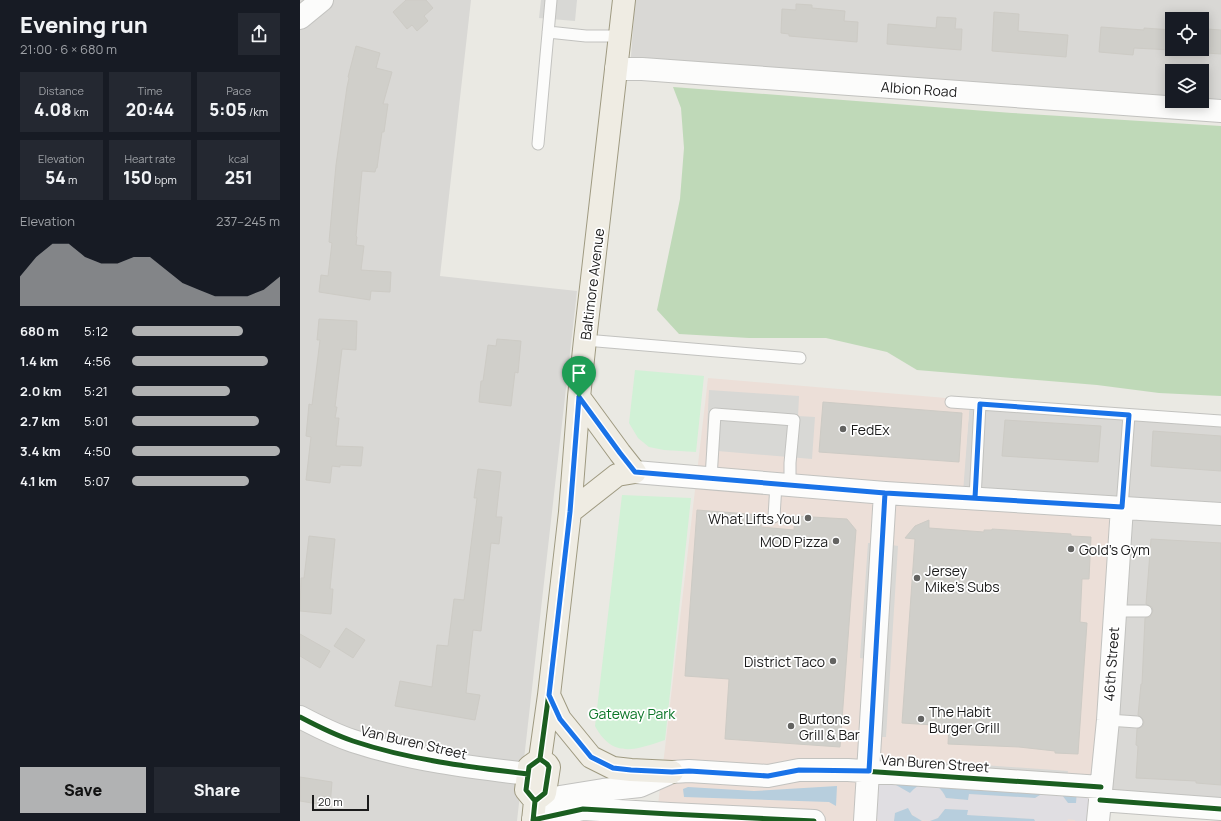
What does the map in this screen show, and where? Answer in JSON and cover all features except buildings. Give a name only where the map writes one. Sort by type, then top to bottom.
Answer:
[{"type":"main road","name":"Baltimore Avenue","points":[[534,767],[549,695],[570,512],[585,340],[624,0]]},
{"type":"main road","points":[[570,512],[617,475],[635,472],[579,397]]},
{"type":"main road","points":[[549,695],[560,719],[591,757],[613,768],[672,772]]},
{"type":"main road","points":[[534,767],[547,764],[549,768],[545,793],[534,814]]},
{"type":"street","points":[[300,18],[322,0]]},
{"type":"street","name":"Albion Road","points":[[616,69],[642,69],[1221,111]]},
{"type":"street","points":[[635,472],[885,493],[1221,514]]},
{"type":"street","points":[[865,821],[885,493]]},
{"type":"street","name":"46th Street","points":[[1100,803],[1108,720],[1122,507]]},
{"type":"street","name":"Van Buren Street","points":[[300,717],[353,741],[423,759],[460,766],[534,767]]},
{"type":"street","name":"Van Buren Street","points":[[534,814],[603,790],[640,786],[672,772],[689,771],[768,776],[799,770],[869,771],[1100,803],[1221,809]]},
{"type":"street","points":[[534,814],[583,809],[672,818],[814,821]]},
{"type":"lane","points":[[538,144],[551,0]]},
{"type":"lane","points":[[548,32],[586,36],[620,36]]},
{"type":"lane","points":[[585,340],[800,358]]},
{"type":"lane","points":[[951,402],[1221,421]]},
{"type":"lane","points":[[975,498],[980,404]]},
{"type":"lane","points":[[711,478],[715,414],[794,420],[790,463],[774,517]]},
{"type":"lane","points":[[1122,507],[1129,415]]},
{"type":"lane","points":[[1115,611],[1146,612]]},
{"type":"lane","points":[[1108,720],[1137,722]]},
{"type":"shaded area","points":[[300,0],[471,0],[440,276],[577,291],[517,821],[300,821]]},
{"type":"shaded area","points":[[541,0],[577,0],[575,21],[539,18]]},
{"type":"shaded area","points":[[635,0],[1221,0],[1221,111],[1178,108],[1209,108],[1209,64],[1165,64],[1165,107],[630,70]]},
{"type":"shaded area","points":[[708,378],[970,400],[962,506],[1111,515],[1091,821],[656,821]]},
{"type":"shaded area","points":[[709,390],[799,396],[798,416],[815,417],[812,459],[706,450]]},
{"type":"shaded area","points":[[970,400],[1221,417],[1221,801],[1094,790],[961,506]]},
{"type":"shaded area","points":[[868,543],[874,543],[866,659],[860,658]]},
{"type":"shaded area","points":[[892,545],[898,546],[886,737],[879,737]]},
{"type":"shaded area","points":[[913,760],[1068,771],[1067,777],[913,767]]},
{"type":"shaded area","points":[[882,777],[915,787],[923,783],[937,785],[942,790],[946,798],[968,800],[969,794],[1035,798],[1045,792],[1062,795],[1068,803],[1076,803],[1077,792],[1085,794],[1091,802],[1090,821],[1075,821],[1068,819],[1067,821],[1035,821],[1034,819],[967,815],[967,810],[945,809],[938,818],[930,821],[918,820],[910,812],[895,813],[894,821],[879,821],[874,815],[876,783]]},
{"type":"green space","points":[[673,87],[1012,113],[1221,126],[1221,396],[1159,393],[1097,385],[917,370],[887,352],[826,338],[749,338],[679,334],[657,310],[680,199],[684,148],[681,108]]},
{"type":"green space","points":[[635,370],[704,376],[696,452],[664,450],[649,447],[638,438],[629,423]]},
{"type":"green space","name":"Gateway Park","points":[[622,495],[691,498],[665,740],[634,749],[617,748],[609,744],[595,726]]},
{"type":"water","points":[[897,777],[1077,792],[1076,803],[1068,803],[1062,795],[1045,792],[1035,798],[969,794],[968,800],[946,798],[939,788],[930,784],[919,785],[910,793],[896,785]]},
{"type":"water","points":[[837,786],[836,806],[829,802],[684,797],[683,789],[688,787],[754,791]]},
{"type":"water","points":[[908,808],[912,815],[922,821],[894,821],[895,813]]},
{"type":"water","points":[[945,809],[968,810],[967,815],[1034,819],[1035,821],[930,821],[938,818]]},
{"type":"cycle path","points":[[535,801],[526,790],[529,767],[540,759],[552,669],[572,488],[579,397]]},
{"type":"cycle path","points":[[300,717],[346,739],[374,748],[418,758],[528,774]]},
{"type":"cycle path","points":[[533,821],[535,801],[545,793],[549,767],[540,759]]},
{"type":"cycle path","points":[[672,772],[689,771],[768,776],[799,770],[848,770],[1101,787]]},
{"type":"cycle path","points":[[1100,800],[1221,809]]},
{"type":"cycle path","points":[[533,820],[583,809],[814,821]]},
{"type":"place","name":"FedEx","points":[[843,429]]},
{"type":"place","name":"What Lifts You","points":[[808,518]]},
{"type":"place","name":"MOD Pizza","points":[[836,541]]},
{"type":"place","name":"Gold's Gym","points":[[1071,549]]},
{"type":"place","name":"Jersey Mike's Subs","points":[[917,578]]},
{"type":"place","name":"District Taco","points":[[833,661]]},
{"type":"place","name":"The Habit Burger Grill","points":[[921,719]]},
{"type":"place","name":"Burtons Grill & Bar","points":[[791,726]]},
{"type":"route","points":[[579,397],[635,472],[790,486],[975,498],[980,404],[1129,415],[1123,476],[1122,507],[885,493],[869,771],[799,770],[768,776],[613,768],[591,757],[560,719],[549,695],[570,512],[579,397]]}]
